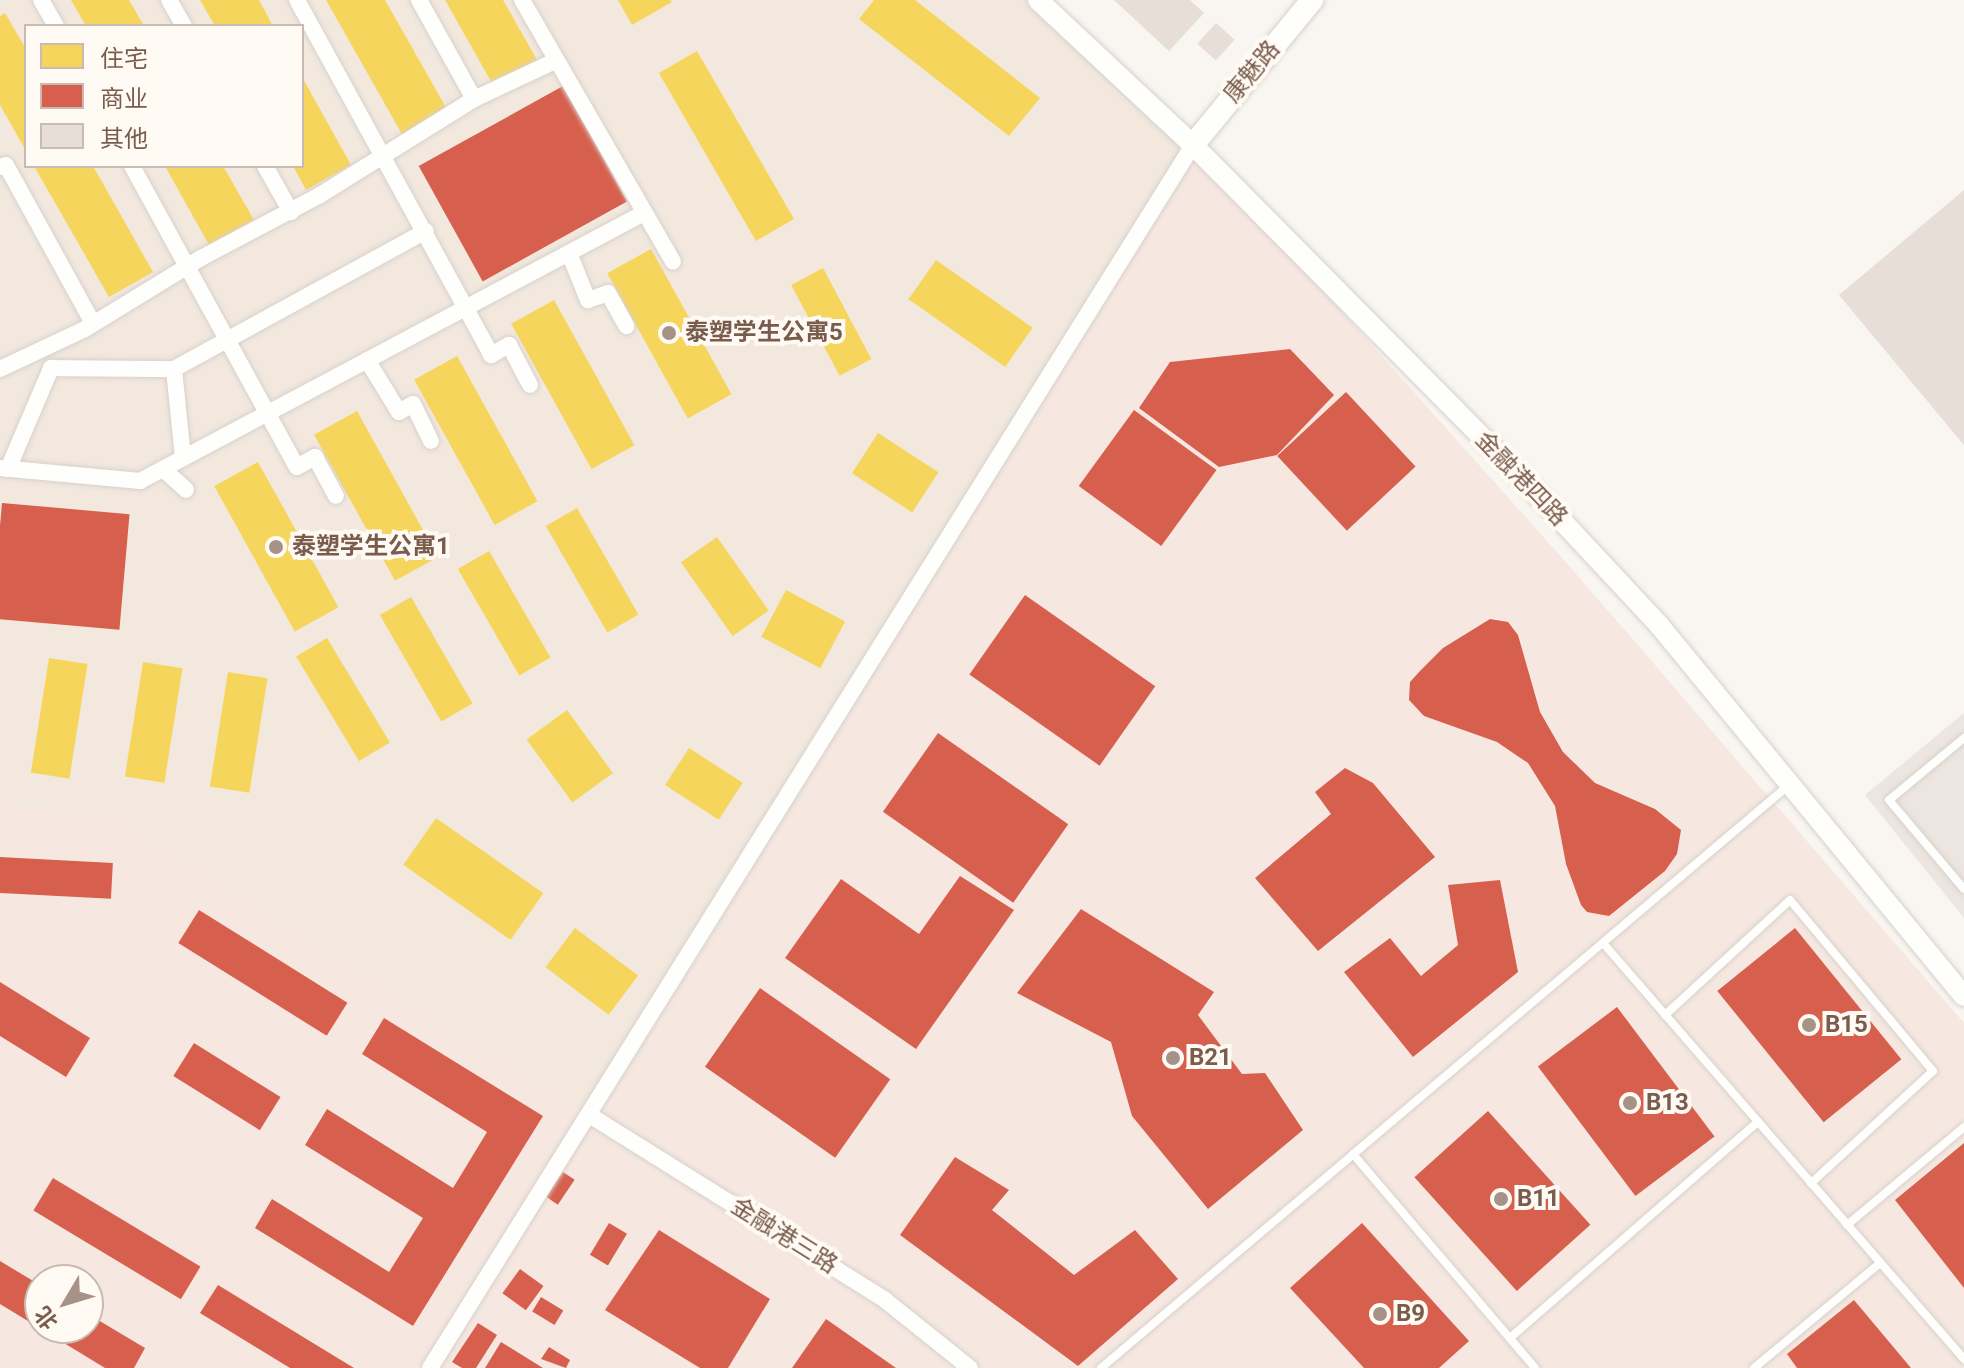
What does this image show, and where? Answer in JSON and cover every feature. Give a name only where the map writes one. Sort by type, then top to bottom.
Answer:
[{"type":"main road","name":"康魅路","points":[[1193,145],[1312,0]]},
{"type":"street","points":[[41,0],[55,24]]},
{"type":"street","points":[[169,0],[183,24]]},
{"type":"street","points":[[297,0],[386,157],[491,355],[509,345],[530,385]]},
{"type":"street","points":[[419,0],[474,99]]},
{"type":"street","points":[[522,0],[673,262]]},
{"type":"street","name":"金融港四路","points":[[1038,0],[1193,145],[1521,477],[1659,625],[1964,996]]},
{"type":"street","points":[[0,369],[93,323],[187,267],[291,212],[386,157],[474,99],[555,61]]},
{"type":"street","points":[[430,1368],[591,1116],[1193,145]]},
{"type":"street","points":[[0,167],[6,165],[93,323]]},
{"type":"street","points":[[133,168],[297,467],[315,457],[336,496]]},
{"type":"street","points":[[266,168],[291,212]]},
{"type":"street","points":[[426,231],[174,369],[51,368],[4,468],[140,481],[644,213]]},
{"type":"street","points":[[569,253],[588,300],[608,293],[626,326]]},
{"type":"street","points":[[367,360],[399,412],[413,404],[431,441]]},
{"type":"street","points":[[174,369],[183,458]]},
{"type":"street","points":[[163,469],[186,490]]},
{"type":"street","name":"金融港三路","points":[[591,1116],[885,1300],[970,1368]]},
{"type":"lane","points":[[1964,738],[1889,800],[1964,889]]},
{"type":"lane","points":[[1101,1368],[1790,785]]},
{"type":"lane","points":[[1665,1015],[1790,900],[1933,1071],[1811,1183]]},
{"type":"lane","points":[[1603,943],[1964,1359]]},
{"type":"lane","points":[[1510,1338],[1758,1122]]},
{"type":"lane","points":[[1847,1225],[1964,1127]]},
{"type":"lane","points":[[1353,1154],[1535,1368]]},
{"type":"lane","points":[[1754,1368],[1880,1263]]},
{"type":"shaded area","points":[[0,0],[1033,0],[1193,145],[591,1116],[123,820],[0,803]]},
{"type":"shaded area","points":[[1193,145],[1572,569],[1964,1023],[1964,1368],[0,1368],[0,803],[123,820],[590,1115]]},
{"type":"shaded area","points":[[1964,713],[1964,918],[1865,795]]},
{"type":"building: 住宅","points":[[71,0],[129,0],[143,24],[85,24]]},
{"type":"building: 住宅","points":[[200,0],[259,0],[272,24],[214,24]]},
{"type":"building: 住宅","points":[[326,0],[385,0],[448,111],[403,136]]},
{"type":"building: 住宅","points":[[445,0],[503,0],[537,60],[493,85]]},
{"type":"building: 住宅","points":[[618,0],[670,0],[672,2],[632,25]]},
{"type":"building: 住宅","points":[[874,0],[915,0],[1040,98],[1009,136],[859,19]]},
{"type":"building: 住宅","points":[[5,13],[24,46],[24,147],[0,105],[0,16]]},
{"type":"building: 住宅","points":[[697,51],[794,219],[756,241],[659,73]]},
{"type":"building: 住宅","points":[[304,81],[351,165],[306,190],[294,168],[304,168]]},
{"type":"building: 住宅","points":[[35,168],[94,168],[153,272],[109,297]]},
{"type":"building: 住宅","points":[[166,168],[224,168],[254,220],[209,245]]},
{"type":"building: 住宅","name":"泰塑学生公寓5","points":[[651,249],[731,394],[688,418],[607,273]]},
{"type":"building: 住宅","points":[[936,260],[1033,328],[1005,367],[908,299]]},
{"type":"building: 住宅","points":[[823,268],[871,359],[840,376],[791,285]]},
{"type":"building: 住宅","points":[[554,300],[634,445],[592,469],[511,324]]},
{"type":"building: 住宅","points":[[457,356],[537,501],[495,525],[414,380]]},
{"type":"building: 住宅","points":[[357,411],[438,557],[395,581],[314,435]]},
{"type":"building: 住宅","points":[[878,433],[938,472],[912,512],[852,473]]},
{"type":"building: 住宅","name":"泰塑学生公寓1","points":[[258,462],[338,607],[295,631],[214,486]]},
{"type":"building: 住宅","points":[[577,508],[638,615],[607,633],[546,526]]},
{"type":"building: 住宅","points":[[717,537],[769,611],[733,636],[681,562]]},
{"type":"building: 住宅","points":[[489,551],[550,658],[519,676],[458,569]]},
{"type":"building: 住宅","points":[[786,590],[845,621],[820,668],[761,637]]},
{"type":"building: 住宅","points":[[411,597],[473,704],[441,722],[380,615]]},
{"type":"building: 住宅","points":[[327,638],[390,743],[359,761],[296,657]]},
{"type":"building: 住宅","points":[[49,658],[88,664],[69,779],[31,773]]},
{"type":"building: 住宅","points":[[143,662],[183,668],[164,783],[125,777]]},
{"type":"building: 住宅","points":[[228,672],[268,678],[249,793],[210,787]]},
{"type":"building: 住宅","points":[[567,710],[613,773],[572,802],[527,739]]},
{"type":"building: 住宅","points":[[689,748],[743,783],[719,820],[665,785]]},
{"type":"building: 住宅","points":[[436,818],[543,893],[511,940],[403,865]]},
{"type":"building: 住宅","points":[[575,928],[638,976],[609,1015],[546,967]]},
{"type":"building: 商业","points":[[563,86],[627,201],[483,281],[419,166]]},
{"type":"building: 商业","points":[[1290,349],[1334,395],[1277,455],[1219,467],[1139,408],[1170,362]]},
{"type":"building: 商业","points":[[1346,392],[1416,467],[1347,531],[1277,456]]},
{"type":"building: 商业","points":[[1134,410],[1217,470],[1161,546],[1079,486]]},
{"type":"building: 商业","points":[[2,503],[130,514],[119,630],[0,619]]},
{"type":"building: 商业","points":[[1025,595],[1155,686],[1100,766],[969,674]]},
{"type":"building: 商业","points":[[1490,619],[1508,622],[1518,635],[1540,712],[1563,752],[1595,783],[1655,809],[1681,830],[1677,854],[1665,871],[1609,916],[1587,912],[1581,905],[1566,864],[1555,806],[1528,763],[1497,742],[1424,716],[1409,700],[1410,682],[1443,648]]},
{"type":"building: 商业","points":[[938,733],[1068,824],[1013,903],[883,812]]},
{"type":"building: 商业","points":[[1345,768],[1373,783],[1435,857],[1318,951],[1255,878],[1331,814],[1315,792]]},
{"type":"building: 商业","points":[[0,857],[113,863],[111,899],[0,893]]},
{"type":"building: 商业","points":[[960,876],[1014,910],[916,1049],[785,958],[841,879],[919,934]]},
{"type":"building: 商业","points":[[1500,880],[1518,972],[1413,1057],[1344,972],[1390,938],[1421,976],[1458,945],[1448,885]]},
{"type":"building: 商业","name":"B21","points":[[1081,909],[1214,992],[1198,1015],[1242,1074],[1265,1073],[1303,1130],[1208,1209],[1132,1116],[1111,1042],[1017,993]]},
{"type":"building: 商业","points":[[199,910],[347,1003],[327,1036],[178,943]]},
{"type":"building: 商业","name":"B15","points":[[1795,928],[1901,1059],[1824,1122],[1717,991]]},
{"type":"building: 商业","points":[[0,982],[90,1038],[66,1077],[0,1036]]},
{"type":"building: 商业","points":[[760,988],[890,1079],[835,1158],[705,1067]]},
{"type":"building: 商业","name":"B13","points":[[1617,1007],[1714,1136],[1635,1196],[1538,1067]]},
{"type":"building: 商业","points":[[384,1018],[543,1116],[413,1326],[255,1228],[272,1199],[389,1272],[423,1218],[305,1145],[327,1109],[453,1188],[487,1132],[362,1054]]},
{"type":"building: 商业","points":[[194,1043],[281,1097],[260,1130],[173,1076]]},
{"type":"building: 商业","name":"B11","points":[[1488,1111],[1590,1225],[1517,1291],[1414,1177]]},
{"type":"building: 商业","points":[[1964,1143],[1964,1288],[1895,1200]]},
{"type":"building: 商业","points":[[955,1157],[1009,1190],[992,1210],[1074,1275],[1135,1230],[1178,1279],[1078,1366],[900,1235]]},
{"type":"building: 商业","points":[[563,1172],[575,1180],[558,1205],[546,1197]]},
{"type":"building: 商业","points":[[53,1178],[200,1267],[181,1299],[33,1211]]},
{"type":"building: 商业","points":[[609,1223],[627,1234],[608,1266],[590,1255]]},
{"type":"building: 商业","name":"B9","points":[[1362,1223],[1469,1341],[1439,1368],[1364,1368],[1290,1288]]},
{"type":"building: 商业","points":[[659,1230],[770,1299],[728,1368],[700,1368],[605,1310]]},
{"type":"building: 商业","points":[[0,1261],[24,1275],[24,1319],[0,1304]]},
{"type":"building: 商业","points":[[520,1269],[543,1286],[526,1310],[502,1293]]},
{"type":"building: 商业","points":[[218,1285],[354,1368],[290,1368],[200,1313]]},
{"type":"building: 商业","points":[[541,1297],[563,1310],[555,1325],[532,1312]]},
{"type":"building: 商业","points":[[1854,1300],[1911,1368],[1797,1368],[1787,1354]]},
{"type":"building: 商业","points":[[826,1319],[896,1368],[792,1368]]},
{"type":"building: 商业","points":[[478,1323],[497,1335],[476,1368],[462,1368],[452,1362]]},
{"type":"building: 商业","points":[[104,1324],[145,1348],[134,1368],[105,1368],[66,1344],[104,1344]]},
{"type":"building: 商业","points":[[501,1342],[543,1368],[485,1368]]},
{"type":"building: 商业","points":[[549,1347],[570,1360],[566,1368],[541,1359]]},
{"type":"building: 其他","points":[[1114,0],[1190,0],[1204,13],[1169,51]]},
{"type":"building: 其他","points":[[1216,23],[1235,40],[1216,61],[1197,44]]},
{"type":"building: 其他","points":[[1964,190],[1964,445],[1839,295]]},
{"type":"place","name":"泰塑学生公寓5","points":[[669,333]]},
{"type":"place","name":"泰塑学生公寓1","points":[[276,547]]},
{"type":"place","name":"B15","points":[[1809,1025]]},
{"type":"place","name":"B21","points":[[1173,1058]]},
{"type":"place","name":"B13","points":[[1630,1103]]},
{"type":"place","name":"B11","points":[[1501,1199]]},
{"type":"place","name":"B9","points":[[1380,1314]]}]
